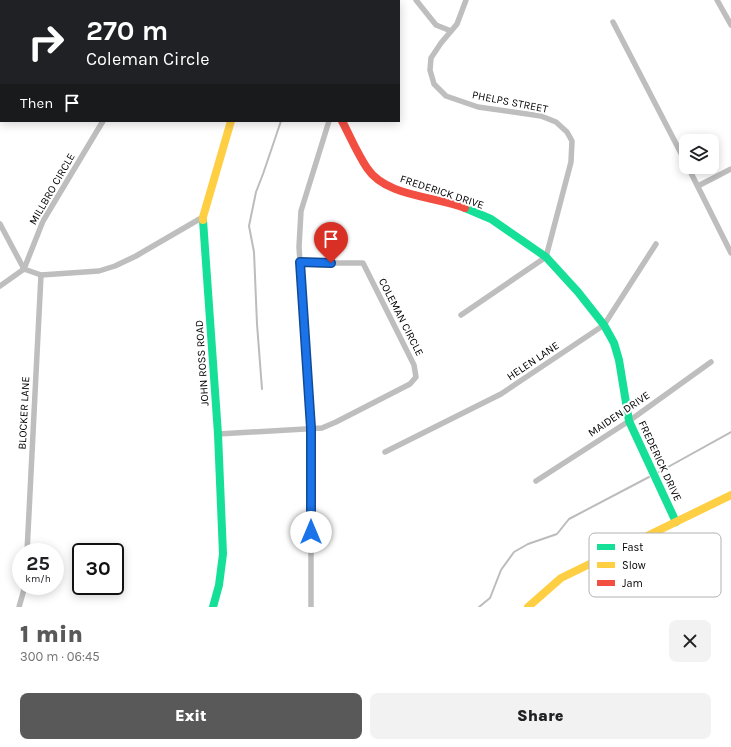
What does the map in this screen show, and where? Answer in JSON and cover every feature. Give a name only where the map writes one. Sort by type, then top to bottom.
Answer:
[{"type":"street","points":[[416,0],[436,25],[451,32]]},
{"type":"street","name":"PHELPS STREET","points":[[466,0],[457,24],[440,43],[431,58],[430,70],[434,84],[446,96],[478,107],[541,116],[556,122],[566,132],[572,141],[571,162],[546,257]]},
{"type":"street","points":[[717,0],[731,25]]},
{"type":"street","points":[[612,22],[679,150]]},
{"type":"street","name":"MILLBRO CIRCLE","points":[[24,269],[43,221],[102,122]]},
{"type":"street","name":"JOHN ROSS ROAD","points":[[213,607],[219,585],[223,554],[218,434],[203,217],[231,122]]},
{"type":"street","points":[[312,607],[311,428],[299,247],[301,211],[329,122]]},
{"type":"street","name":"FREDERICK DRIVE","points":[[343,122],[367,168],[375,177],[389,186],[402,191],[463,207],[491,219],[546,257],[578,292],[604,325],[614,343],[619,360],[629,421],[676,522]]},
{"type":"street","points":[[698,186],[731,168]]},
{"type":"street","points":[[692,174],[731,253]]},
{"type":"street","points":[[0,224],[24,269],[41,275],[99,271],[115,266],[136,256],[203,217]]},
{"type":"street","name":"HELEN LANE","points":[[385,452],[501,394],[604,325],[656,244]]},
{"type":"street","points":[[461,315],[546,257]]},
{"type":"street","name":"COLEMAN CIRCLE","points":[[218,434],[322,428],[410,384],[416,377],[414,365],[363,263],[300,262]]},
{"type":"street","points":[[0,286],[24,269]]},
{"type":"street","name":"BLOCKER LANE","points":[[27,543],[41,275]]},
{"type":"street","name":"MAIDEN DRIVE","points":[[536,481],[629,421],[711,362]]},
{"type":"street","points":[[653,533],[731,494]]},
{"type":"street","points":[[528,607],[561,578],[589,564]]},
{"type":"street","points":[[19,607],[22,595]]},
{"type":"waterway","points":[[262,389],[257,324],[254,252],[249,226],[256,192],[281,122]]},
{"type":"waterway","points":[[659,472],[731,432]]},
{"type":"waterway","points":[[479,607],[490,598],[501,570],[514,552],[528,544],[557,534],[569,519],[649,477]]},
{"type":"traffic: fast","points":[[465,208],[491,219],[546,257],[578,292],[604,325],[614,343],[619,360],[629,421],[676,522]]},
{"type":"traffic: fast","points":[[203,220],[218,434],[223,554],[219,585],[213,607]]},
{"type":"traffic: slow","points":[[203,220],[231,122]]},
{"type":"traffic: slow","points":[[653,533],[731,495]]},
{"type":"traffic: slow","points":[[528,607],[561,578],[589,564]]},
{"type":"traffic: jam","points":[[343,122],[363,162],[375,178],[398,190],[465,208]]},
{"type":"route","points":[[311,532],[311,428],[300,262],[331,263]]}]
